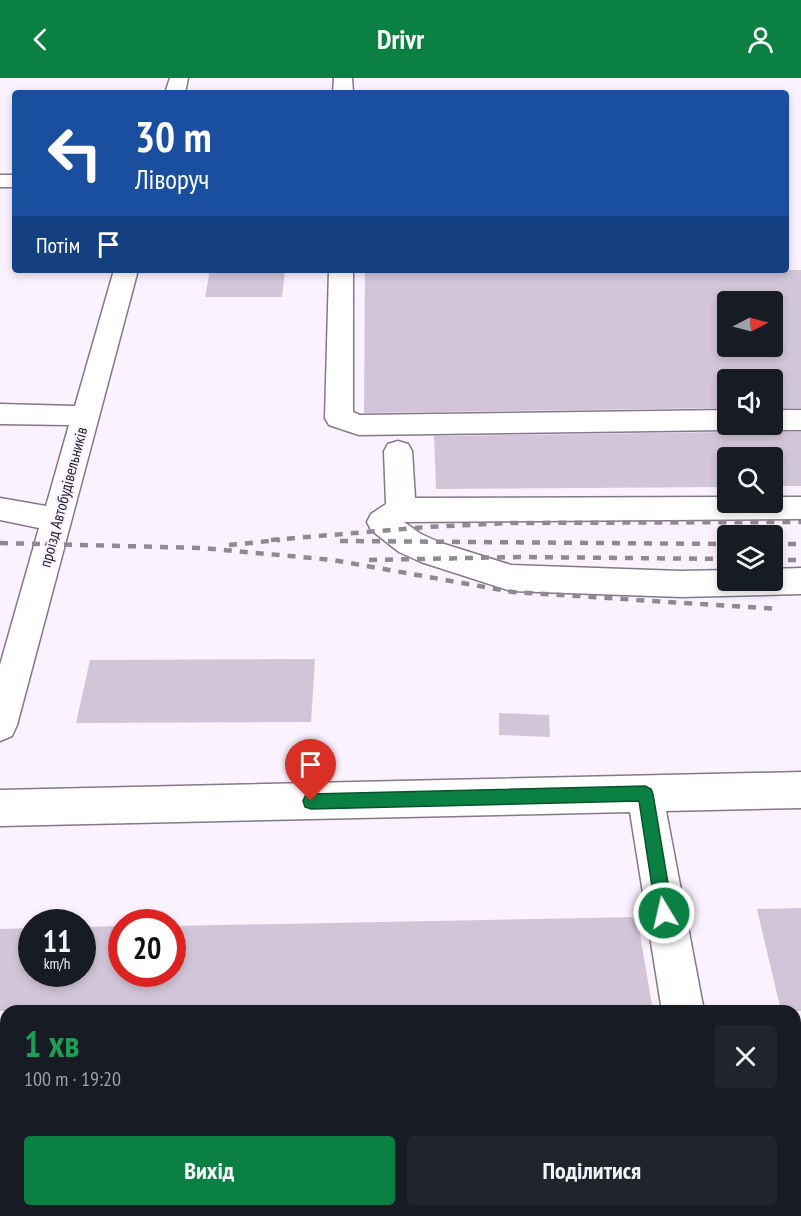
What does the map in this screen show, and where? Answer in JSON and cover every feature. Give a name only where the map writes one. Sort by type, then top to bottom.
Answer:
[{"type":"street","name":"проїзд Автобудівельників","points":[[0,725],[125,273]]},
{"type":"street","points":[[341,273],[339,418],[359,424],[717,420]]},
{"type":"street","points":[[0,414],[85,416]]},
{"type":"street","points":[[783,420],[801,420]]},
{"type":"street","points":[[398,451],[401,509]]},
{"type":"street","points":[[0,508],[56,520]]},
{"type":"street","points":[[801,508],[401,509],[382,522],[410,543],[448,560],[511,578],[681,584],[801,581]]},
{"type":"street","points":[[0,808],[801,790]]},
{"type":"street","points":[[645,794],[683,1005]]},
{"type":"building","points":[[789,270],[801,270],[801,408],[783,408],[783,369],[717,369],[717,408],[364,413],[365,273],[789,273]]},
{"type":"building","points":[[209,273],[285,273],[282,297],[205,297]]},
{"type":"building","points":[[717,432],[717,435],[783,435],[783,432],[801,432],[801,486],[783,486],[783,447],[717,447],[717,487],[436,489],[434,436]]},
{"type":"building","points":[[315,659],[311,722],[76,723],[90,660]]},
{"type":"building","points":[[499,713],[549,715],[550,737],[499,735]]},
{"type":"building","points":[[801,908],[801,1005],[780,1005],[757,909]]},
{"type":"building","points":[[637,917],[652,1005],[0,1005],[0,929],[18,928],[18,987],[96,987],[96,927],[108,926],[108,987],[186,987],[186,926]]},
{"type":"railway","points":[[271,540],[427,527],[509,523],[801,522]]},
{"type":"railway","points":[[229,545],[280,540]]},
{"type":"railway","points":[[340,541],[717,544]]},
{"type":"railway","points":[[0,543],[202,548],[333,560],[513,592],[779,609]]},
{"type":"railway","points":[[783,544],[801,544]]},
{"type":"railway","points":[[369,560],[520,557],[717,559]]},
{"type":"railway","points":[[783,560],[801,560]]},
{"type":"route","points":[[311,801],[645,794],[664,913]]}]
